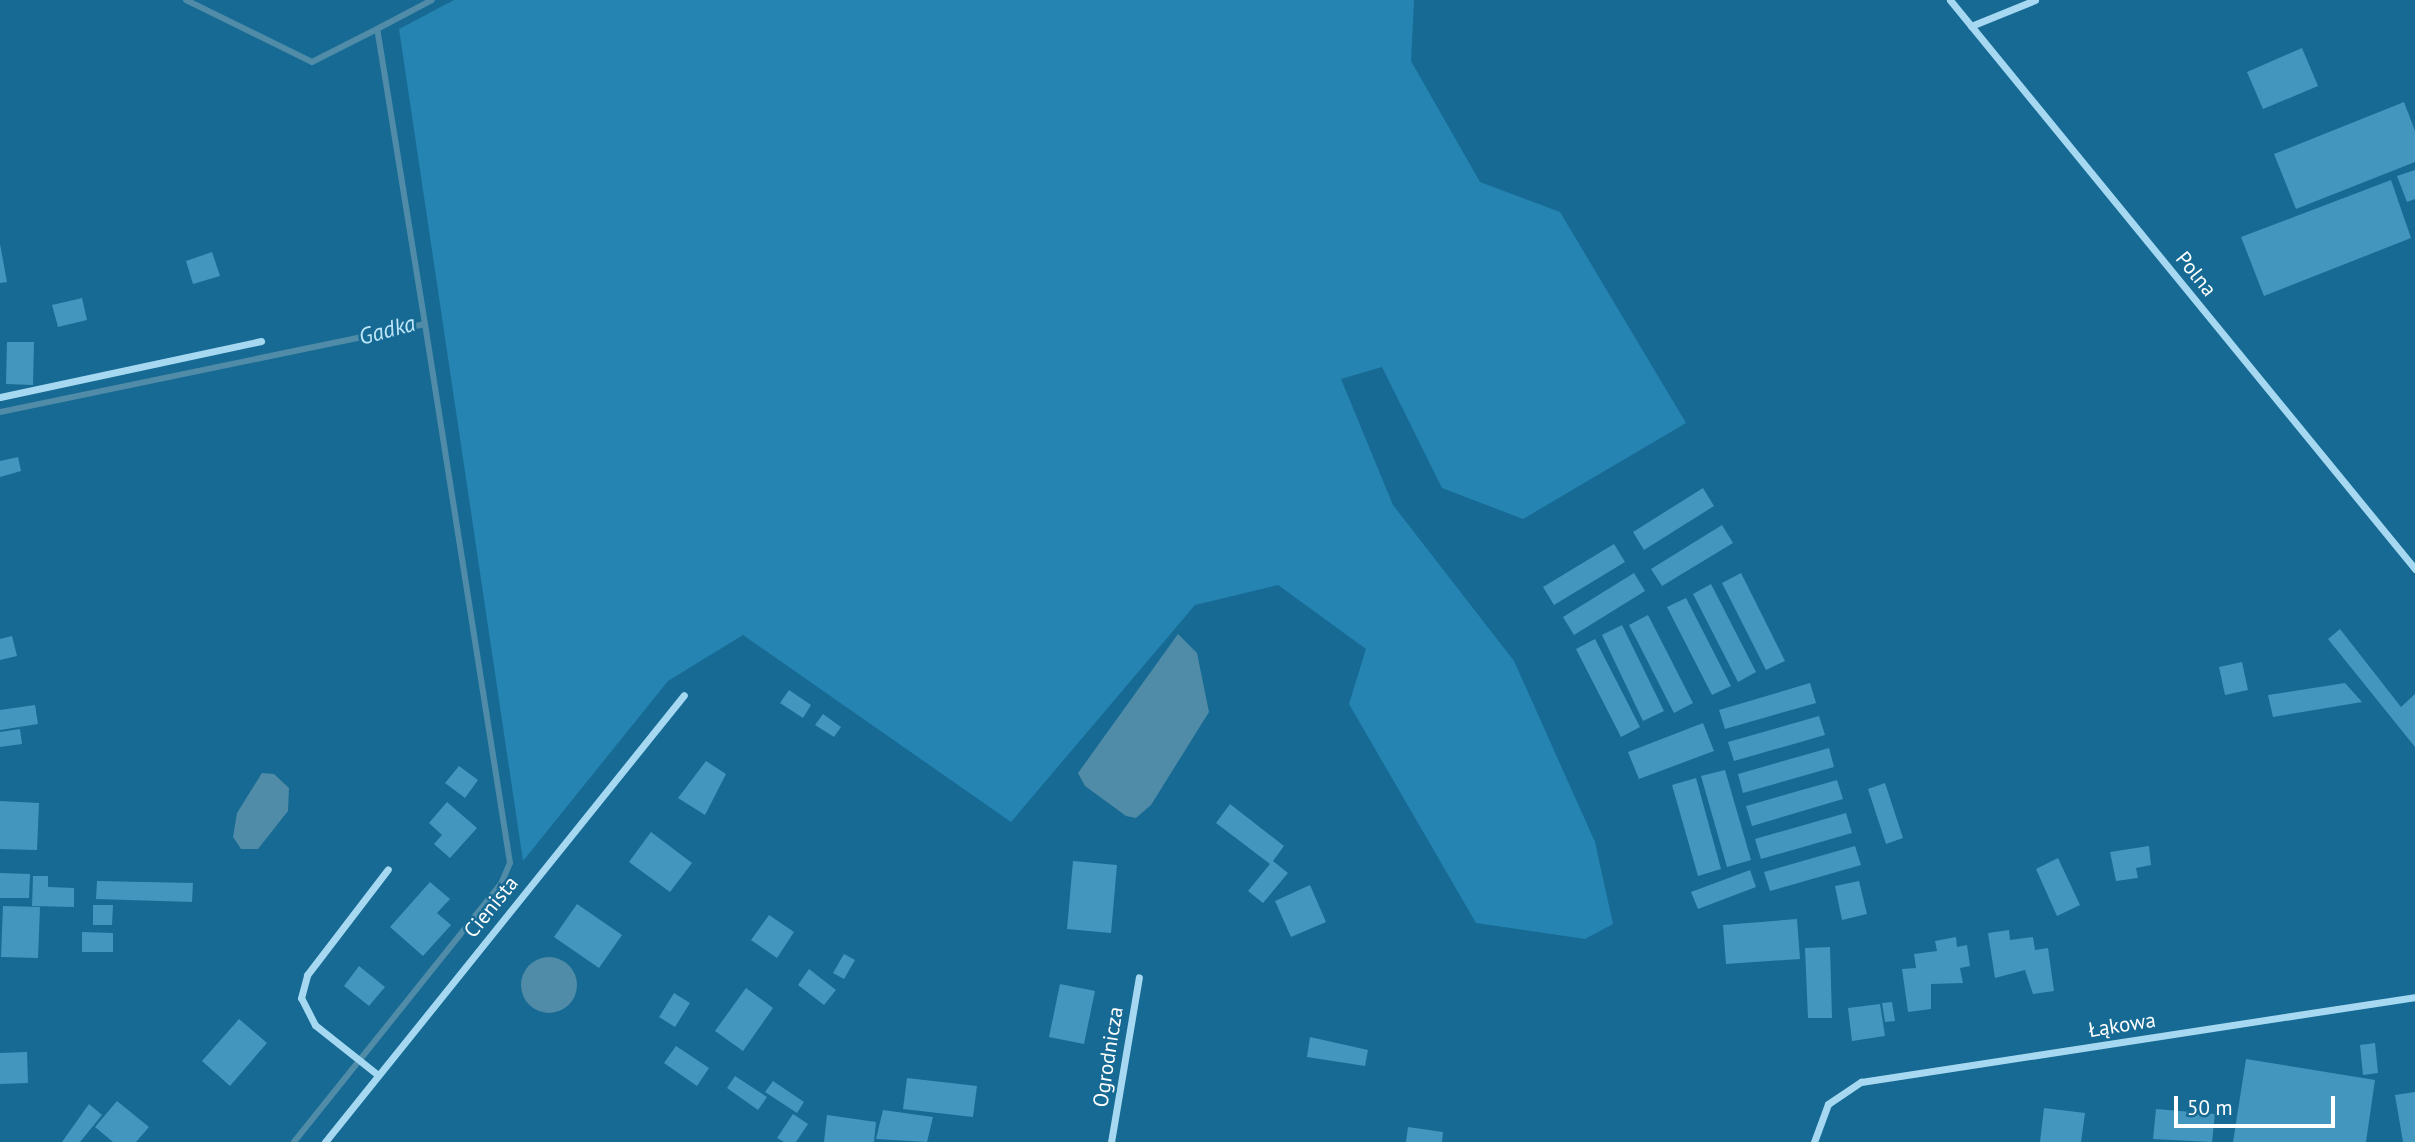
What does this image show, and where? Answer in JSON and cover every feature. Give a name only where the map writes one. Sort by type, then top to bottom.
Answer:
[{"type":"street","name":"Polna","points":[[1950,0],[2415,569]]},
{"type":"street","points":[[1970,26],[2035,0]]},
{"type":"street","points":[[0,397],[261,341]]},
{"type":"street","name":"Cienista","points":[[325,1142],[684,695]]},
{"type":"street","points":[[378,1075],[315,1025],[301,999],[307,975],[388,869]]},
{"type":"street","name":"Ogrodnicza","points":[[1111,1142],[1139,977]]},
{"type":"street","name":"Łąkowa","points":[[1814,1142],[1822,1114],[1837,1095],[1861,1082],[2415,997]]},
{"type":"shaded area","points":[[454,0],[1414,0],[1411,61],[1480,182],[1560,212],[1686,423],[1523,519],[1442,488],[1382,367],[1341,379],[1393,505],[1514,661],[1595,842],[1613,924],[1585,939],[1476,923],[1349,704],[1366,649],[1278,585],[1195,605],[1011,822],[743,635],[668,681],[523,861],[399,29]]},
{"type":"shaded area","points":[[1178,634],[1197,653],[1209,712],[1151,805],[1136,818],[1126,816],[1085,786],[1078,773]]},
{"type":"shaded area","points":[[262,773],[274,774],[289,788],[288,811],[258,849],[241,849],[233,837],[237,813]]},
{"type":"shaded area","points":[[549,957],[560,959],[569,965],[575,974],[575,996],[569,1005],[560,1011],[549,1013],[538,1011],[529,1005],[523,996],[521,985],[523,974],[529,965],[538,959]]},
{"type":"building","points":[[2302,48],[2318,86],[2263,109],[2247,72]]},
{"type":"building","points":[[2404,102],[2415,131],[2415,162],[2296,209],[2274,154]]},
{"type":"building","points":[[2415,170],[2415,199],[2407,202],[2397,176]]},
{"type":"building","points":[[2391,180],[2411,238],[2264,296],[2241,237]]},
{"type":"building","points":[[0,244],[7,282],[0,283]]},
{"type":"building","points":[[212,252],[220,276],[193,284],[186,261]]},
{"type":"building","points":[[82,298],[87,320],[58,327],[52,305]]},
{"type":"building","points":[[7,342],[34,342],[33,385],[6,384]]},
{"type":"building","points":[[18,457],[21,471],[0,477],[0,461]]},
{"type":"building","points":[[1703,488],[1714,506],[1644,550],[1633,532]]},
{"type":"building","points":[[1722,525],[1733,543],[1662,586],[1651,569]]},
{"type":"building","points":[[1614,544],[1625,562],[1554,605],[1543,587]]},
{"type":"building","points":[[1634,573],[1645,591],[1574,635],[1563,617]]},
{"type":"building","points":[[1741,573],[1785,661],[1766,670],[1722,583]]},
{"type":"building","points":[[1711,584],[1756,672],[1738,682],[1693,594]]},
{"type":"building","points":[[1686,598],[1731,686],[1712,695],[1667,607]]},
{"type":"building","points":[[1648,615],[1693,703],[1674,713],[1629,625]]},
{"type":"building","points":[[1622,625],[1664,711],[1643,721],[1602,635]]},
{"type":"building","points":[[2340,629],[2401,707],[2415,694],[2415,747],[2328,639]]},
{"type":"building","points":[[12,636],[17,656],[0,660],[0,639]]},
{"type":"building","points":[[1595,639],[1640,727],[1621,737],[1576,649]]},
{"type":"building","points":[[2242,662],[2248,690],[2225,695],[2219,667]]},
{"type":"building","points":[[1810,683],[1816,703],[1725,729],[1719,710]]},
{"type":"building","points":[[2345,683],[2362,702],[2273,717],[2268,695]]},
{"type":"building","points":[[789,690],[811,705],[803,718],[780,703]]},
{"type":"building","points":[[35,705],[38,724],[0,730],[0,710]]},
{"type":"building","points":[[823,714],[841,727],[834,737],[815,725]]},
{"type":"building","points":[[1819,716],[1825,735],[1734,761],[1728,742]]},
{"type":"building","points":[[1703,723],[1714,751],[1639,779],[1628,752]]},
{"type":"building","points":[[20,729],[22,744],[0,747],[0,732]]},
{"type":"building","points":[[1829,748],[1834,767],[1743,793],[1738,774]]},
{"type":"building","points":[[706,761],[726,774],[705,815],[678,798]]},
{"type":"building","points":[[459,766],[478,780],[465,798],[445,783]]},
{"type":"building","points":[[1725,770],[1751,860],[1727,867],[1701,776]]},
{"type":"building","points":[[1696,778],[1721,869],[1698,876],[1672,785]]},
{"type":"building","points":[[1837,780],[1843,799],[1752,826],[1746,806]]},
{"type":"building","points":[[1885,783],[1903,838],[1886,844],[1868,789]]},
{"type":"building","points":[[0,801],[39,803],[37,850],[0,849]]},
{"type":"building","points":[[447,802],[477,828],[450,858],[434,844],[442,835],[429,823]]},
{"type":"building","points":[[1230,804],[1284,846],[1273,861],[1288,873],[1263,903],[1248,891],[1270,864],[1216,823]]},
{"type":"building","points":[[1846,813],[1852,833],[1761,859],[1755,839]]},
{"type":"building","points":[[651,832],[692,863],[670,892],[629,862]]},
{"type":"building","points":[[1855,846],[1861,865],[1770,891],[1764,872]]},
{"type":"building","points":[[2149,846],[2151,865],[2136,868],[2138,878],[2116,881],[2110,852]]},
{"type":"building","points":[[2058,858],[2080,905],[2057,916],[2036,869]]},
{"type":"building","points":[[1073,861],[1117,865],[1111,933],[1067,929]]},
{"type":"building","points":[[1750,870],[1756,887],[1698,909],[1691,892]]},
{"type":"building","points":[[0,873],[30,874],[29,898],[0,898]]},
{"type":"building","points":[[33,876],[48,876],[48,887],[74,888],[74,907],[32,906]]},
{"type":"building","points":[[97,881],[193,883],[192,902],[96,899]]},
{"type":"building","points":[[1859,881],[1867,914],[1842,920],[1835,886]]},
{"type":"building","points":[[430,882],[450,899],[437,913],[451,925],[423,956],[390,927]]},
{"type":"building","points":[[1310,885],[1326,922],[1291,937],[1275,901]]},
{"type":"building","points":[[577,904],[622,935],[599,968],[554,937]]},
{"type":"building","points":[[93,905],[113,905],[112,925],[93,925]]},
{"type":"building","points":[[3,906],[40,907],[38,958],[1,957]]},
{"type":"building","points":[[769,915],[794,932],[777,958],[751,940]]},
{"type":"building","points":[[1797,919],[1800,959],[1726,964],[1723,925]]},
{"type":"building","points":[[2009,930],[2010,940],[2033,937],[2035,950],[2048,948],[2054,991],[2033,994],[2025,970],[1995,978],[1988,933]]},
{"type":"building","points":[[82,932],[113,933],[113,952],[82,952]]},
{"type":"building","points":[[1956,937],[1957,947],[1967,945],[1970,966],[1960,968],[1963,983],[1931,984],[1931,1009],[1908,1012],[1902,969],[1916,968],[1914,954],[1937,951],[1935,941]]},
{"type":"building","points":[[1830,947],[1832,1018],[1808,1018],[1805,948]]},
{"type":"building","points":[[844,954],[855,960],[844,979],[833,973]]},
{"type":"building","points":[[359,966],[385,987],[369,1006],[344,986]]},
{"type":"building","points":[[809,969],[836,990],[824,1005],[798,985]]},
{"type":"building","points":[[1060,984],[1095,991],[1084,1044],[1049,1037]]},
{"type":"building","points":[[746,988],[773,1008],[743,1051],[715,1031]]},
{"type":"building","points":[[674,993],[690,1003],[675,1027],[659,1017]]},
{"type":"building","points":[[1892,1002],[1895,1021],[1885,1022],[1882,1003]]},
{"type":"building","points":[[1880,1004],[1885,1036],[1852,1041],[1848,1008]]},
{"type":"building","points":[[239,1019],[267,1043],[230,1086],[202,1061]]},
{"type":"building","points":[[1310,1037],[1368,1050],[1365,1066],[1307,1057]]},
{"type":"building","points":[[2375,1043],[2378,1073],[2363,1075],[2360,1045]]},
{"type":"building","points":[[676,1046],[709,1068],[697,1086],[664,1063]]},
{"type":"building","points":[[27,1052],[28,1083],[0,1084],[0,1053]]},
{"type":"building","points":[[2246,1059],[2375,1080],[2366,1142],[2233,1142]]},
{"type":"building","points":[[735,1076],[767,1097],[758,1110],[727,1088]]},
{"type":"building","points":[[907,1078],[977,1086],[973,1117],[903,1109]]},
{"type":"building","points":[[773,1081],[804,1102],[797,1113],[765,1092]]},
{"type":"building","points":[[2415,1092],[2415,1142],[2403,1142],[2395,1095]]},
{"type":"building","points":[[117,1101],[149,1127],[136,1142],[113,1142],[95,1127]]},
{"type":"building","points":[[89,1104],[102,1115],[80,1142],[62,1142]]},
{"type":"building","points":[[2044,1108],[2085,1113],[2081,1142],[2040,1142]]},
{"type":"building","points":[[2156,1109],[2215,1114],[2212,1142],[2153,1139]]},
{"type":"building","points":[[883,1110],[933,1117],[927,1142],[876,1139]]},
{"type":"building","points":[[793,1114],[808,1124],[796,1142],[784,1142],[777,1138]]},
{"type":"building","points":[[827,1115],[876,1122],[874,1142],[824,1142]]},
{"type":"building","points":[[1408,1127],[1443,1132],[1442,1142],[1406,1142]]},
{"type":"waterway","points":[[186,0],[312,62],[377,29]]},
{"type":"waterway","name":"Gadka","points":[[0,412],[425,324],[377,29],[432,0]]},
{"type":"waterway","points":[[294,1142],[501,884],[510,863],[425,324]]}]
